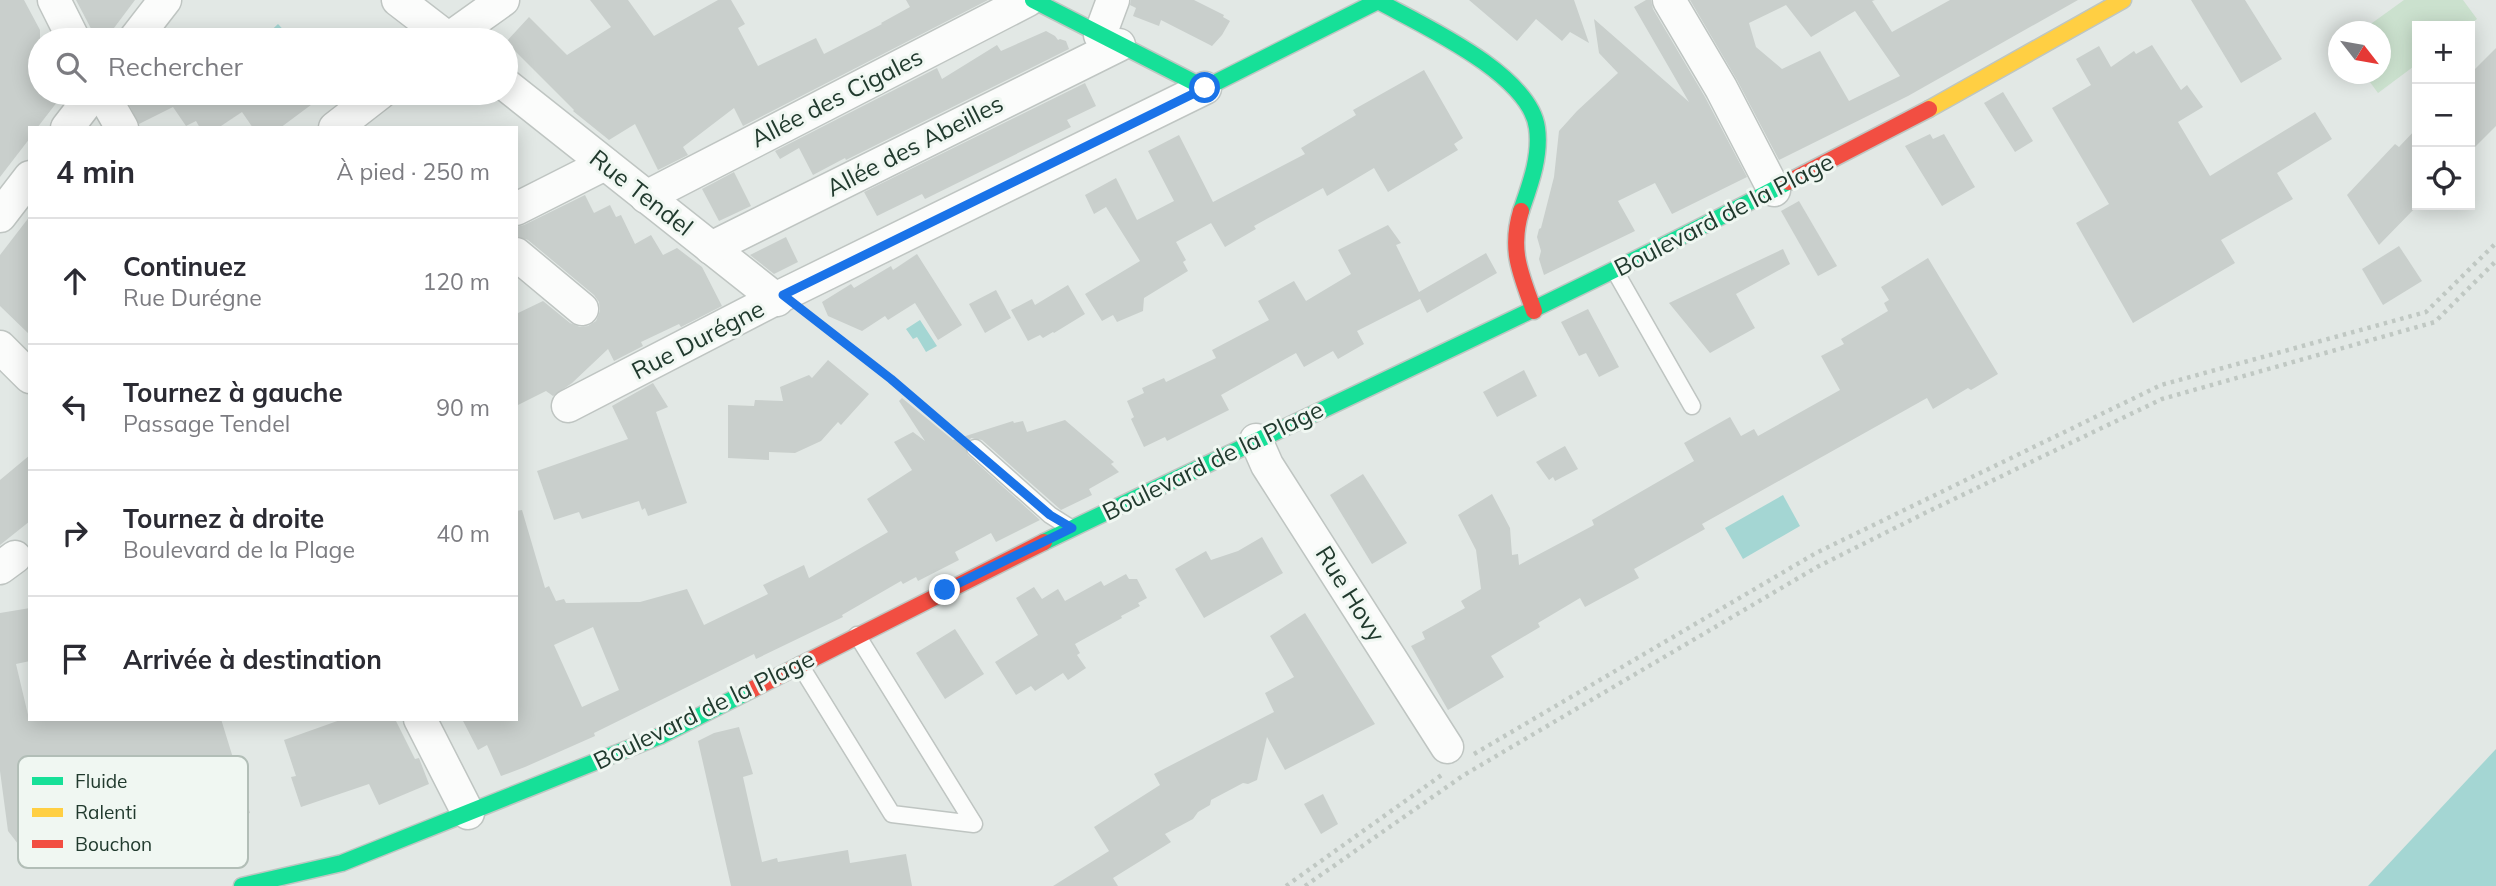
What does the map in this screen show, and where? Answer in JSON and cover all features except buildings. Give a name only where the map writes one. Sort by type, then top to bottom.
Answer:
[{"type":"main road","points":[[1030,0],[1205,88],[1379,1],[1484,61],[1530,103],[1538,124],[1537,151],[1514,236],[1515,253],[1534,311]]},
{"type":"main road","name":"Boulevard de la Plage","points":[[242,886],[342,863],[660,736],[1072,528],[1615,271],[1918,116],[2123,0]]},
{"type":"street","points":[[54,0],[68,28]]},
{"type":"street","points":[[143,28],[165,0]]},
{"type":"street","points":[[398,0],[433,28]]},
{"type":"street","points":[[464,28],[503,0]]},
{"type":"street","name":"Allée des Cigales","points":[[646,197],[1030,0]]},
{"type":"street","points":[[1109,40],[1113,0]]},
{"type":"street","points":[[1669,0],[1721,88],[1774,190]]},
{"type":"street","name":"Allée des Abeilles","points":[[711,248],[1109,40]]},
{"type":"street","name":"Rue Durégne","points":[[568,406],[1205,88]]},
{"type":"street","name":"Rue Tendel","points":[[518,95],[711,248],[780,298]]},
{"type":"street","points":[[69,126],[85,105]]},
{"type":"street","points":[[109,105],[121,126]]},
{"type":"street","points":[[338,126],[365,105]]},
{"type":"street","points":[[518,208],[605,164]]},
{"type":"street","points":[[0,216],[28,180]]},
{"type":"street","points":[[518,256],[582,309]]},
{"type":"street","points":[[0,347],[28,375]]},
{"type":"street","name":"Rue Hovy","points":[[1256,440],[1267,465],[1454,758]]},
{"type":"street","points":[[421,721],[468,813]]},
{"type":"lane","points":[[1615,271],[1692,407]]},
{"type":"lane","points":[[975,449],[1050,515],[1072,528]]},
{"type":"lane","points":[[799,665],[892,814],[974,824],[857,635]]},
{"type":"path","points":[[1286,886],[1454,758],[1816,553],[2161,385],[2427,312],[2496,243]]},
{"type":"path","points":[[1305,886],[1464,775],[1817,567],[2162,399],[2435,322],[2496,261]]},
{"type":"path","points":[[780,298],[891,379],[975,449]]},
{"type":"green space","points":[[2404,0],[2463,0],[2477,19],[2412,21],[2412,68],[2391,83],[2391,21],[2375,21]]},
{"type":"green space","points":[[2371,84],[2390,84],[2378,93]]},
{"type":"water","points":[[920,320],[937,346],[926,352],[917,337],[913,339],[906,329]]},
{"type":"water","points":[[1783,495],[1800,526],[1743,559],[1725,528]]},
{"type":"water","points":[[2496,749],[2496,886],[2368,886]]},
{"type":"traffic: fast","points":[[1033,0],[1205,88],[1378,1],[1471,53],[1495,70],[1530,108],[1538,139],[1534,170],[1521,211]]},
{"type":"traffic: fast","points":[[1044,542],[1511,320],[1788,182]]},
{"type":"traffic: fast","points":[[242,886],[342,863],[660,736],[753,689]]},
{"type":"traffic: slow","points":[[1929,109],[2123,0]]},
{"type":"traffic: jam","points":[[1788,182],[1929,109]]},
{"type":"traffic: jam","points":[[1521,211],[1516,250],[1534,311]]},
{"type":"traffic: jam","points":[[753,689],[1044,542]]},
{"type":"route","points":[[945,590],[1072,528],[1050,515],[891,379],[783,295],[1205,88]]}]
